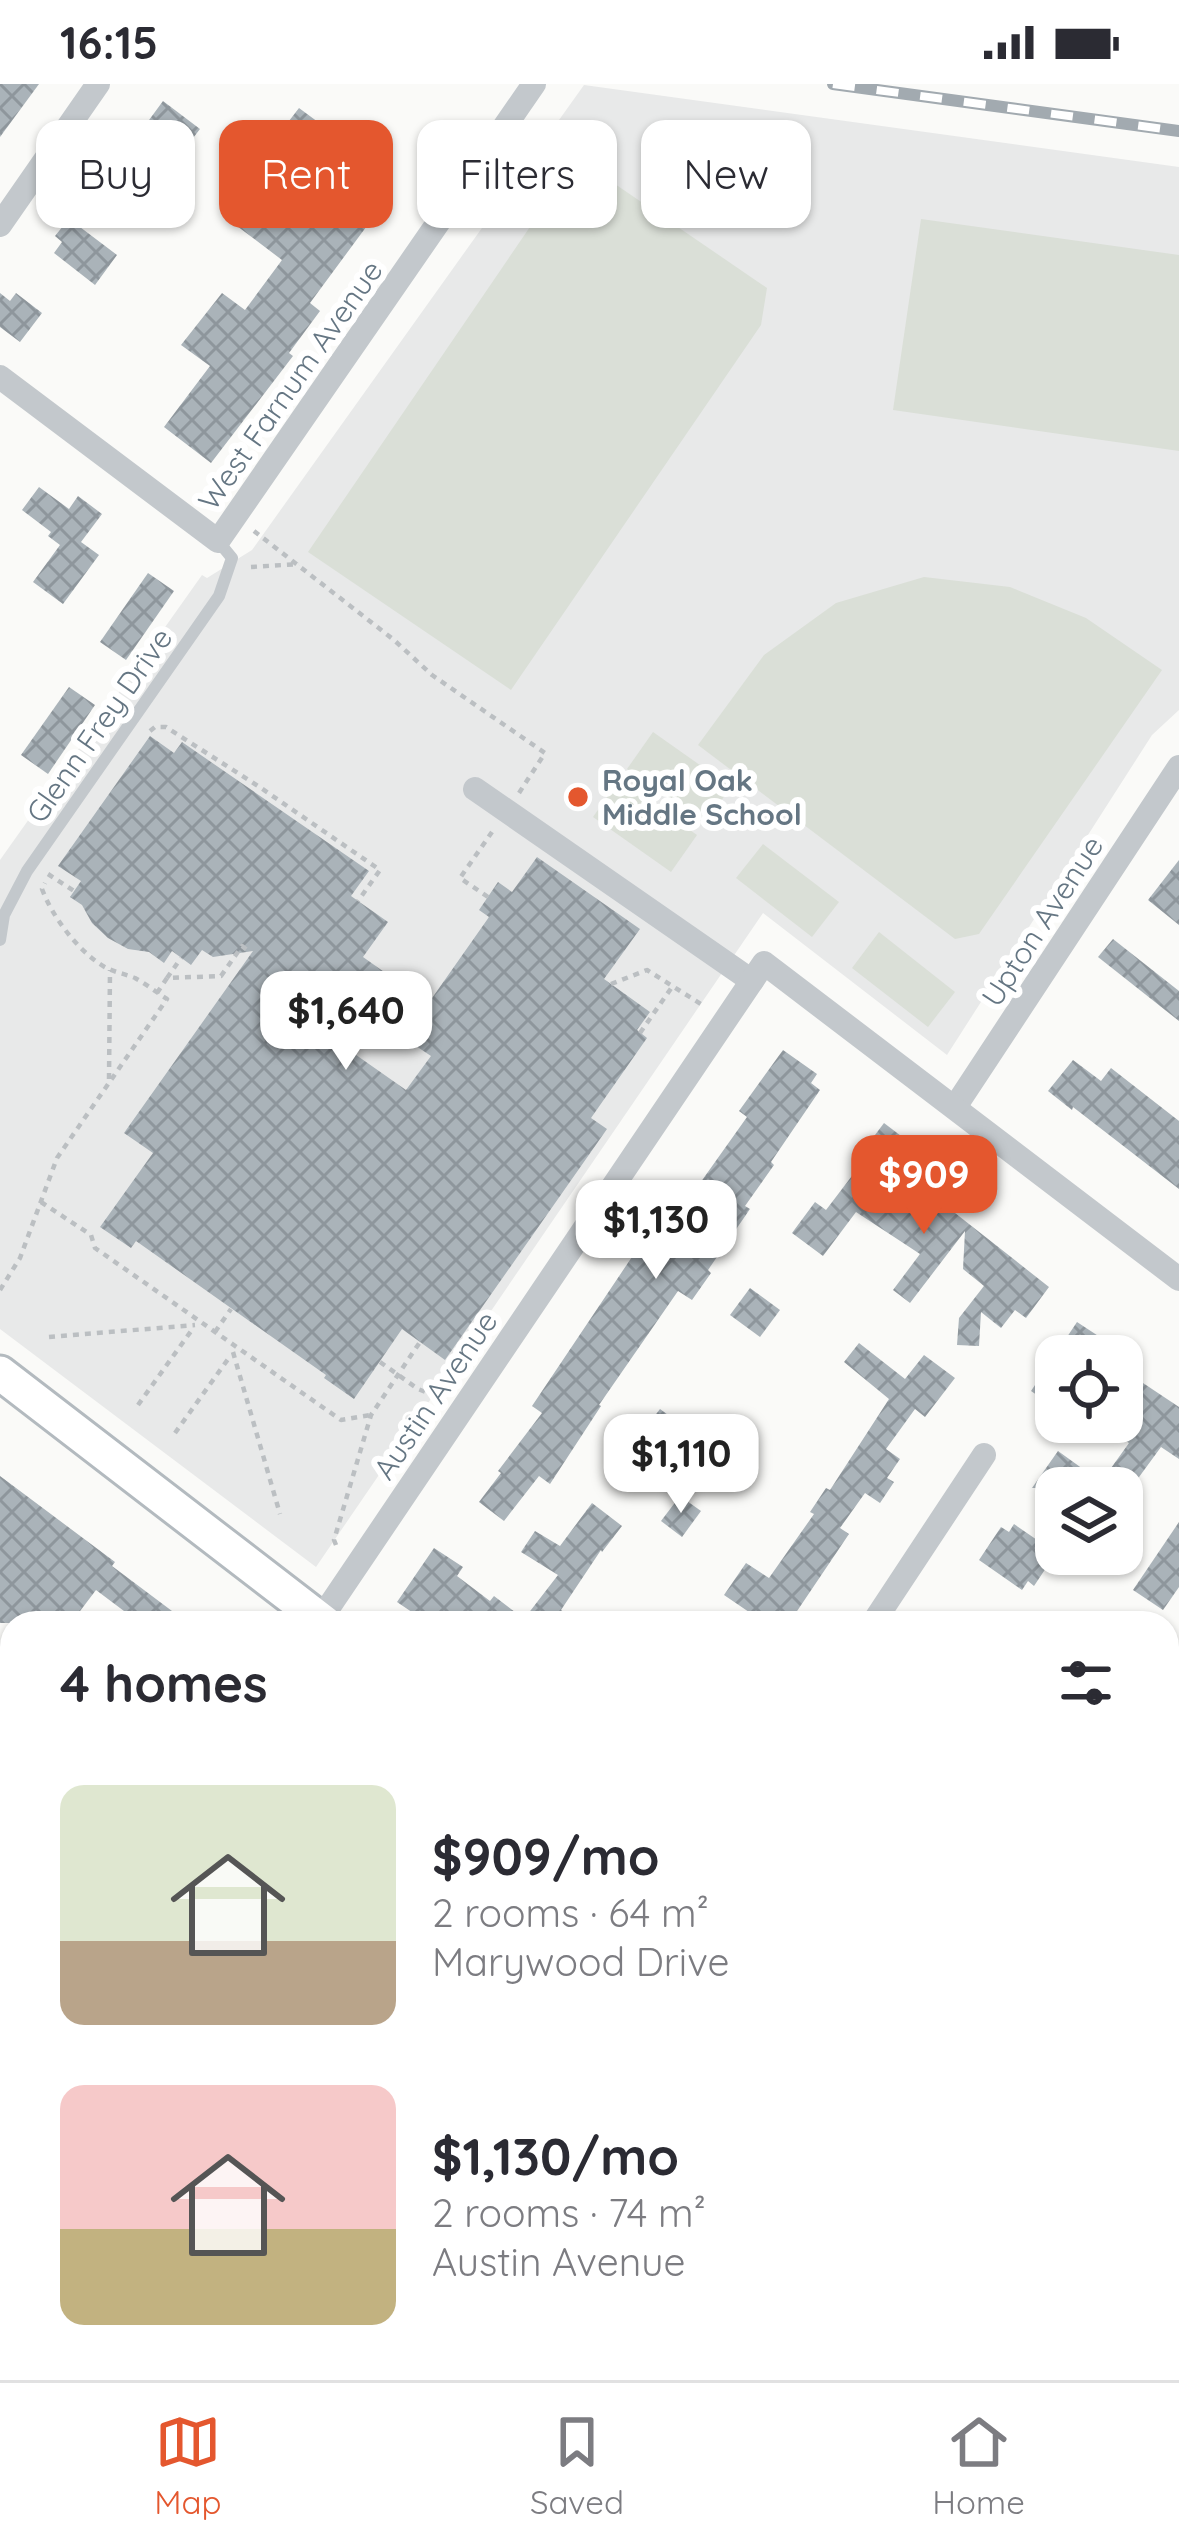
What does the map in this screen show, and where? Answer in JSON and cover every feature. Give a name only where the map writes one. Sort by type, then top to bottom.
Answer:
[{"type":"street","points":[[0,225],[98,84]]},
{"type":"street","name":"West Farnum Avenue","points":[[218,542],[534,84]]},
{"type":"street","points":[[0,377],[218,542]]},
{"type":"street","name":"Upton Avenue","points":[[956,1107],[1177,773]]},
{"type":"street","points":[[475,789],[956,1107],[1179,1279]]},
{"type":"street","name":"Austin Avenue","points":[[328,1611],[758,972]]},
{"type":"street","points":[[0,1372],[307,1611]]},
{"type":"street","points":[[881,1611],[984,1455]]},
{"type":"lane","name":"Glenn Frey Drive","points":[[0,940],[2,914],[27,871],[219,596],[232,558],[218,542]]},
{"type":"path","points":[[254,530],[432,675],[545,753],[460,878],[488,897]]},
{"type":"path","points":[[249,567],[299,564]]},
{"type":"path","points":[[146,734],[155,727],[166,727],[380,870],[358,901]]},
{"type":"path","points":[[0,1291],[20,1258],[57,1158],[166,999],[84,951],[43,890],[48,874],[74,891]]},
{"type":"path","points":[[167,978],[221,976],[242,946],[251,953]]},
{"type":"path","points":[[157,993],[181,958]]},
{"type":"path","points":[[109,1083],[110,970]]},
{"type":"path","points":[[611,984],[647,970],[704,1006]]},
{"type":"path","points":[[640,1033],[672,988]]},
{"type":"path","points":[[41,1202],[91,1235],[95,1248],[197,1323],[341,1420],[371,1415]]},
{"type":"path","points":[[215,1332],[231,1309]]},
{"type":"path","points":[[49,1337],[197,1323]]},
{"type":"path","points":[[138,1405],[197,1323]]},
{"type":"path","points":[[336,1545],[371,1415],[420,1342]]},
{"type":"path","points":[[175,1433],[235,1350]]},
{"type":"path","points":[[235,1350],[280,1514]]},
{"type":"path","points":[[380,1362],[438,1397]]},
{"type":"shaded area","name":"Royal Oak Middle School","points":[[584,85],[1179,167],[1179,710],[1152,735],[947,1055],[763,913],[316,1567],[0,1329],[0,860],[202,575],[207,578],[252,550],[482,228],[617,228],[617,120],[559,120]]},
{"type":"shaded area","points":[[617,185],[641,202],[641,228],[679,228],[767,288],[761,325],[511,690],[308,552],[529,228],[617,228]]},
{"type":"shaded area","points":[[921,219],[1179,255],[1179,451],[893,410]]},
{"type":"shaded area","points":[[924,577],[1010,587],[1086,618],[1162,670],[979,934],[955,939],[698,745],[764,655],[836,603]]},
{"type":"shaded area","points":[[653,732],[731,787],[705,823],[627,769]]},
{"type":"shaded area","points":[[619,780],[697,835],[671,872],[593,817]]},
{"type":"shaded area","points":[[763,844],[839,902],[812,937],[736,878]]},
{"type":"shaded area","points":[[879,932],[955,992],[928,1027],[852,968]]},
{"type":"building","points":[[0,84],[39,84],[0,137]]},
{"type":"building","points":[[163,101],[188,120],[149,120]]},
{"type":"building","points":[[299,108],[315,120],[290,120]]},
{"type":"building","points":[[61,228],[81,228],[117,255],[95,285],[54,253],[62,242],[55,236]]},
{"type":"building","points":[[240,228],[365,228],[310,303],[320,311],[289,353],[293,356],[211,463],[164,427],[210,366],[181,345],[222,293],[245,310],[282,260]]},
{"type":"building","points":[[0,293],[10,301],[16,293],[42,313],[20,342],[0,327]]},
{"type":"building","points":[[39,487],[69,509],[78,496],[102,514],[81,542],[99,555],[63,604],[33,582],[60,545],[22,510]]},
{"type":"building","points":[[148,573],[174,591],[126,660],[100,642]]},
{"type":"building","points":[[69,687],[95,705],[48,774],[21,755]]},
{"type":"building","points":[[150,736],[174,753],[182,742],[369,871],[351,896],[388,922],[363,957],[387,974],[339,1043],[406,1090],[431,1056],[404,1038],[489,917],[479,910],[498,882],[512,892],[537,857],[640,929],[604,979],[650,1012],[637,1030],[647,1038],[591,1118],[607,1129],[445,1360],[402,1329],[354,1399],[136,1241],[131,1248],[100,1227],[153,1153],[124,1133],[253,951],[213,957],[202,950],[191,965],[172,951],[164,963],[149,952],[128,949],[108,938],[70,897],[81,881],[58,866]]},
{"type":"building","points":[[1179,860],[1179,925],[1148,900]]},
{"type":"building","points":[[1113,939],[1179,991],[1179,1021],[1098,957]]},
{"type":"building","points":[[783,1050],[817,1074],[811,1083],[820,1090],[745,1206],[750,1209],[692,1300],[678,1291],[550,1484],[539,1476],[504,1521],[479,1502],[542,1413],[532,1406],[648,1233],[657,1239],[747,1117],[739,1111]]},
{"type":"building","points":[[1073,1060],[1101,1081],[1111,1068],[1179,1121],[1179,1189],[1048,1091]]},
{"type":"building","points":[[884,1123],[905,1139],[890,1160],[945,1196],[941,1202],[1049,1287],[1026,1318],[1015,1310],[1001,1328],[981,1312],[979,1346],[957,1345],[959,1318],[984,1286],[963,1269],[965,1231],[910,1303],[893,1290],[920,1254],[856,1212],[823,1256],[792,1233],[815,1202],[826,1210],[874,1147],[869,1143]]},
{"type":"building","points":[[750,1288],[780,1310],[760,1337],[730,1315]]},
{"type":"building","points":[[1077,1322],[1097,1335],[1068,1335]]},
{"type":"building","points":[[859,1343],[905,1379],[924,1355],[955,1378],[925,1417],[915,1409],[886,1449],[900,1459],[887,1478],[894,1482],[880,1503],[865,1493],[840,1528],[849,1534],[797,1611],[747,1611],[724,1595],[746,1563],[769,1578],[889,1399],[844,1362]]},
{"type":"building","points":[[1143,1383],[1179,1407],[1179,1459],[1161,1447],[1143,1472],[1143,1467],[1112,1467],[1129,1443],[1143,1443]]},
{"type":"building","points":[[660,1409],[683,1426],[667,1447],[644,1430]]},
{"type":"building","points":[[1058,1451],[1080,1467],[1047,1467]]},
{"type":"building","points":[[0,1476],[172,1611],[124,1611],[96,1590],[80,1611],[0,1611]]},
{"type":"building","points":[[680,1496],[701,1511],[682,1537],[661,1521]]},
{"type":"building","points":[[592,1503],[622,1526],[562,1611],[530,1611],[558,1575],[521,1552],[535,1531],[560,1546]]},
{"type":"building","points":[[1179,1522],[1179,1587],[1163,1610],[1133,1590]]},
{"type":"building","points":[[1014,1524],[1035,1538],[1035,1575],[1041,1575],[1034,1586],[1028,1581],[1022,1590],[979,1560],[1001,1527],[1009,1532]]},
{"type":"building","points":[[434,1548],[463,1567],[457,1576],[490,1601],[494,1596],[514,1611],[410,1611],[397,1602]]},
{"type":"railway","points":[[833,84],[1179,131]]},
{"type":"place","name":"Royal Oak Middle School","points":[[578,797]]}]
